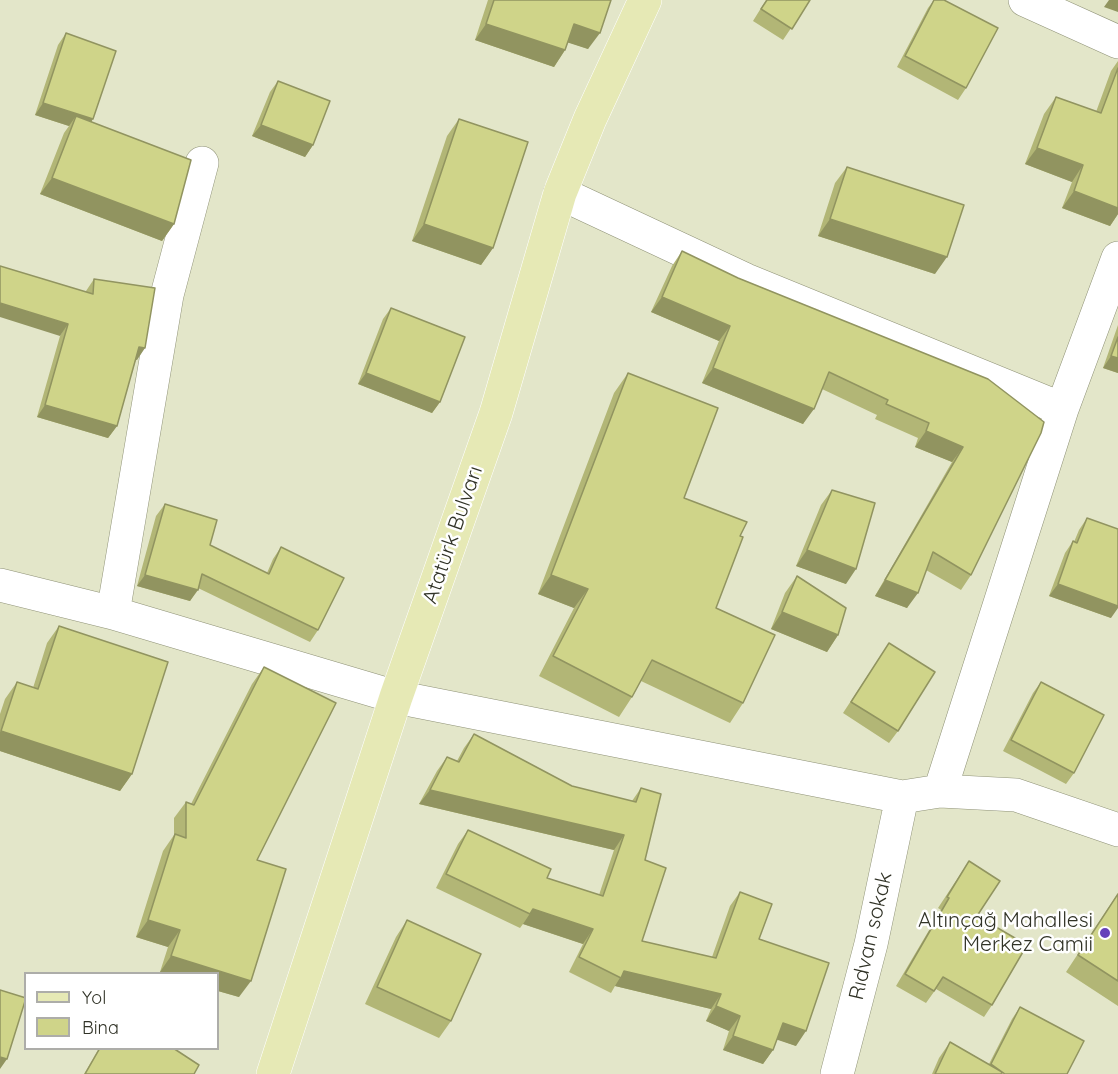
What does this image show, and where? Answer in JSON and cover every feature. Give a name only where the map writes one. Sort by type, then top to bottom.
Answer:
[{"type":"main road","name":"Atatürk Bulvarı","points":[[273,1074],[396,697],[496,413],[560,193],[590,119],[645,0]]},
{"type":"street","points":[[1025,0],[1118,42]]},
{"type":"street","points":[[113,613],[167,295],[202,163]]},
{"type":"street","points":[[560,193],[746,280],[1062,409]]},
{"type":"street","points":[[940,792],[1062,409],[1111,298],[1118,258]]},
{"type":"street","points":[[0,585],[113,613],[396,697],[902,797],[940,792],[1016,795],[1118,830]]},
{"type":"street","name":"Rıdvan sokak","points":[[837,1074],[871,944],[902,797]]},
{"type":"building","points":[[494,0],[611,0],[600,33],[574,24],[565,50],[486,24]]},
{"type":"building","points":[[767,0],[810,0],[792,29],[761,9]]},
{"type":"building","points":[[934,0],[944,0],[998,28],[966,88],[905,56]]},
{"type":"building","points":[[66,33],[116,51],[93,119],[43,103]]},
{"type":"building","points":[[1118,68],[1118,208],[1074,191],[1083,165],[1037,148],[1056,97],[1101,113]]},
{"type":"building","points":[[278,81],[330,101],[313,145],[261,125]]},
{"type":"building","points":[[76,116],[191,160],[174,224],[52,178]]},
{"type":"building","points":[[459,119],[528,142],[493,248],[424,224]]},
{"type":"building","points":[[847,167],[964,205],[947,257],[830,219]]},
{"type":"building","points":[[682,251],[738,278],[988,379],[1044,422],[1041,433],[971,575],[933,552],[918,593],[885,580],[963,447],[926,431],[929,423],[886,404],[888,400],[829,372],[814,409],[713,368],[730,326],[662,297]]},
{"type":"building","points":[[0,266],[93,294],[94,279],[155,288],[145,348],[139,347],[117,426],[45,405],[68,324],[0,303]]},
{"type":"building","points":[[391,308],[465,337],[440,402],[366,373]]},
{"type":"building","points":[[1118,337],[1118,358],[1111,356]]},
{"type":"building","points":[[628,373],[718,408],[684,498],[747,522],[740,536],[743,537],[716,608],[775,635],[743,703],[652,660],[632,697],[553,656],[588,589],[551,575]]},
{"type":"building","points":[[832,490],[875,503],[856,569],[807,550]]},
{"type":"building","points":[[165,504],[217,520],[210,545],[269,574],[281,547],[344,578],[318,630],[202,574],[198,590],[145,575]]},
{"type":"building","points":[[1087,518],[1118,529],[1118,606],[1058,584],[1073,541],[1077,543]]},
{"type":"building","points":[[797,576],[846,608],[838,635],[782,612]]},
{"type":"building","points":[[59,626],[168,662],[132,774],[1,731],[17,682],[38,689]]},
{"type":"building","points":[[889,643],[935,672],[898,731],[851,702]]},
{"type":"building","points":[[264,667],[336,703],[257,860],[286,869],[251,981],[171,956],[180,930],[148,920],[175,834],[186,838],[186,802],[194,805]]},
{"type":"building","points":[[1041,682],[1104,715],[1074,773],[1011,740]]},
{"type":"building","points":[[474,734],[572,786],[636,802],[641,788],[661,794],[645,860],[666,868],[642,941],[716,958],[740,892],[772,904],[759,939],[829,963],[806,1031],[783,1023],[773,1050],[733,1036],[740,1016],[716,1006],[721,994],[624,971],[621,978],[579,957],[593,929],[533,909],[530,914],[446,874],[468,830],[551,869],[547,878],[603,896],[624,835],[430,790],[447,757],[459,762]]},
{"type":"building","points":[[969,861],[1000,881],[977,916],[1027,945],[992,1005],[943,977],[934,991],[905,974]]},
{"type":"building","points":[[1118,894],[1118,981],[1078,955]]},
{"type":"building","points":[[407,920],[481,954],[451,1021],[377,987]]},
{"type":"building","points":[[0,990],[24,997],[24,1004],[7,1059],[0,1057]]},
{"type":"building","points":[[1020,1007],[1084,1041],[1067,1074],[1005,1074],[991,1064]]},
{"type":"building","points":[[950,1042],[1002,1072],[1001,1074],[935,1074]]},
{"type":"building","points":[[99,1050],[176,1050],[199,1065],[194,1074],[85,1074]]},
{"type":"place","name":"Altınçağ Mahallesi Merkez Camii","points":[[1105,933]]}]
